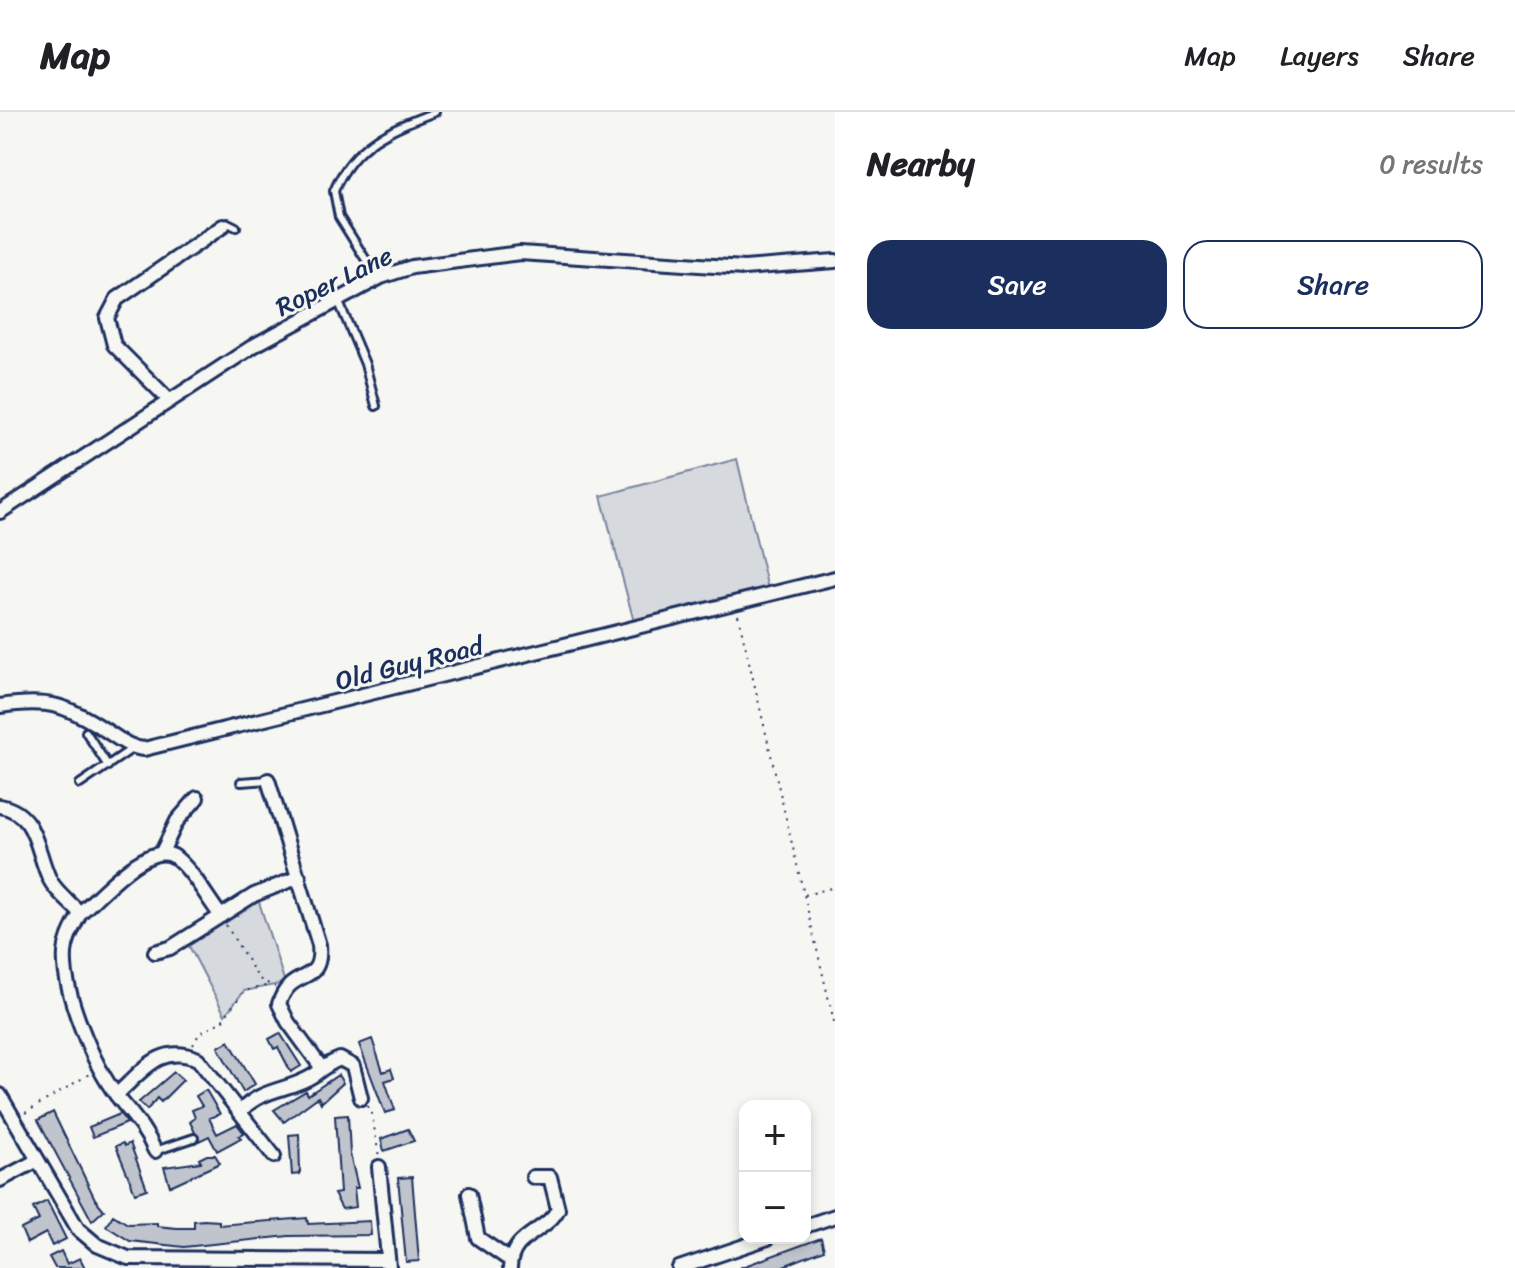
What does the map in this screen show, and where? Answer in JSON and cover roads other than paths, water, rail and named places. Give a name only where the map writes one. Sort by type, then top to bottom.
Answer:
[{"type":"street","points":[[170,401],[114,345],[107,318],[117,299],[198,243],[229,227]]},
{"type":"street","points":[[189,230],[198,243]]},
{"type":"street","name":"Roper Lane","points":[[0,512],[255,345],[378,279],[436,263],[520,253],[744,268],[835,261]]},
{"type":"street","name":"Old Guy Road","points":[[133,748],[158,747],[835,578]]},
{"type":"street","points":[[0,706],[39,700],[58,705],[84,716],[133,748]]},
{"type":"street","points":[[268,780],[299,877],[321,963],[316,971],[284,989],[279,1004],[288,1022],[321,1067]]},
{"type":"street","points":[[162,852],[177,821],[197,798]]},
{"type":"street","points":[[0,806],[12,808],[30,824],[51,883],[80,913]]},
{"type":"street","points":[[155,1151],[143,1125],[116,1095],[100,1068],[78,1014],[65,961],[68,937],[80,913],[147,854],[162,852],[174,857],[221,916]]},
{"type":"street","points":[[155,952],[170,948],[254,895],[299,877]]},
{"type":"street","points":[[116,1095],[161,1056],[173,1052],[198,1059],[274,1156]]},
{"type":"street","points":[[241,1111],[251,1100],[313,1075],[321,1067],[340,1059],[353,1066],[361,1098]]},
{"type":"street","points":[[0,1095],[78,1229],[97,1245],[128,1258],[389,1264],[379,1167]]},
{"type":"street","points":[[0,1180],[36,1161]]},
{"type":"street","points":[[469,1194],[478,1238],[510,1264],[522,1238],[554,1217],[558,1209],[554,1174],[533,1177]]},
{"type":"street","points":[[811,1224],[835,1216]]},
{"type":"street","points":[[679,1268],[750,1244]]},
{"type":"lane","points":[[378,279],[339,217],[334,191],[355,155],[372,139],[435,112]]},
{"type":"lane","points":[[338,300],[365,364],[376,406]]},
{"type":"lane","points":[[86,732],[108,766]]},
{"type":"lane","points":[[80,784],[133,748]]},
{"type":"lane","points":[[241,782],[255,778],[268,780]]},
{"type":"lane","points":[[155,1151],[194,1138]]}]
